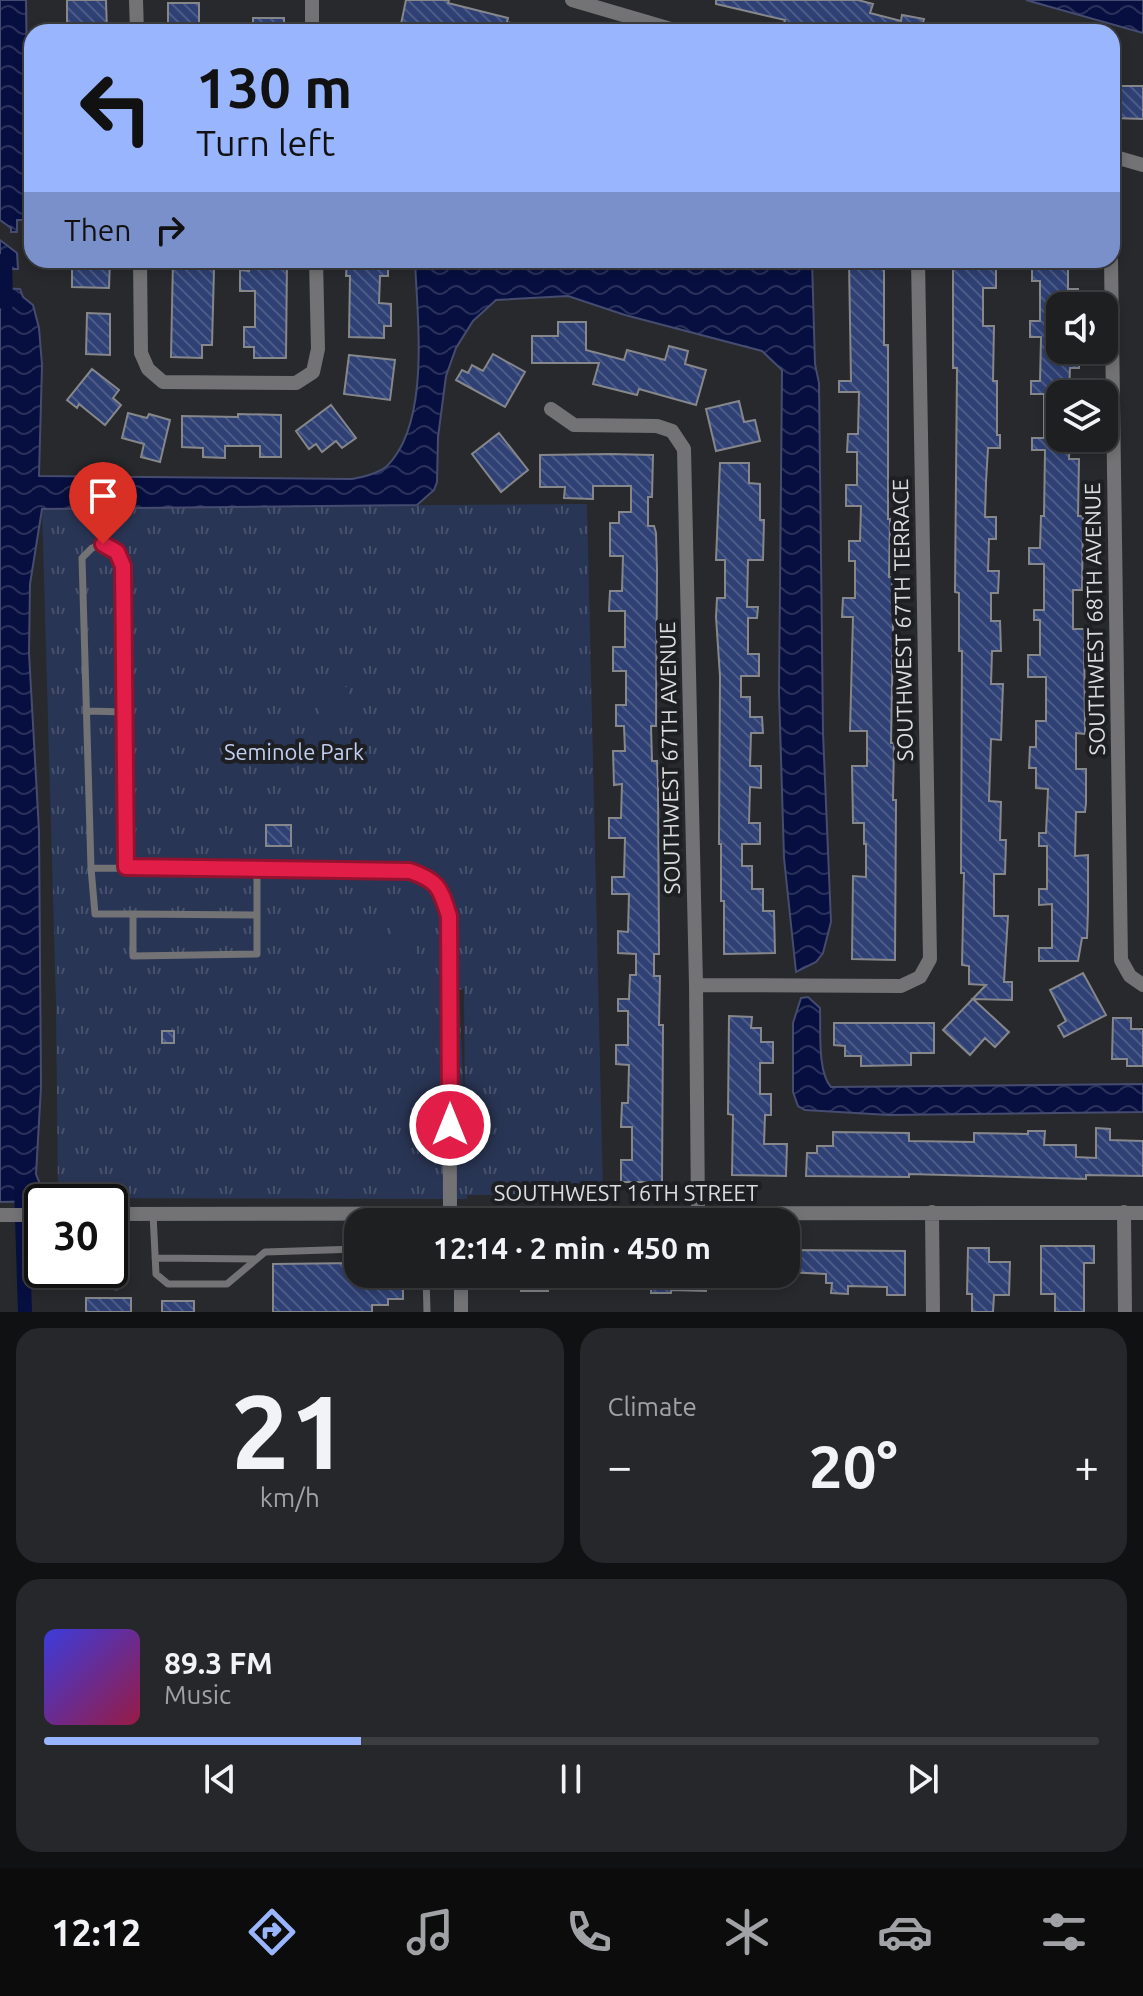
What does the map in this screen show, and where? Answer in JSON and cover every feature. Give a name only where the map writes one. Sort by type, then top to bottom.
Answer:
[{"type":"street","points":[[136,0],[137,24]]},
{"type":"street","points":[[312,0],[312,24]]},
{"type":"street","points":[[572,0],[654,24]]},
{"type":"street","points":[[1120,158],[1143,165]]},
{"type":"street","points":[[140,268],[141,353],[148,369],[163,382],[266,383],[296,383],[313,372],[318,349],[316,268]]},
{"type":"street","name":"SOUTHWEST 67TH TERRACE","points":[[696,985],[901,986],[920,977],[930,959],[918,268]]},
{"type":"street","name":"SOUTHWEST 68TH AVENUE","points":[[1111,268],[1121,960],[1130,976],[1143,985]]},
{"type":"street","name":"SOUTHWEST 67TH AVENUE","points":[[551,409],[574,425],[657,426],[672,431],[684,449],[698,1208]]},
{"type":"street","points":[[430,878],[441,892],[449,916],[456,1208]]},
{"type":"street","points":[[932,1212],[933,1312]]},
{"type":"street","points":[[1124,1212],[1125,1312]]},
{"type":"street","name":"SOUTHWEST 16TH STREET","points":[[800,1213],[1143,1213]]},
{"type":"street","name":"SOUTHWEST 16TH STREET","points":[[128,1214],[344,1216]]},
{"type":"street","points":[[0,1215],[24,1215]]},
{"type":"street","points":[[461,1288],[461,1312]]},
{"type":"lane","points":[[126,867],[123,566],[117,552],[103,544],[92,548],[82,558],[95,914],[257,915]]},
{"type":"lane","points":[[87,711],[125,712]]},
{"type":"lane","points":[[91,868],[410,871],[430,878]]},
{"type":"lane","points":[[133,914],[133,956],[257,954],[257,869]]},
{"type":"lane","points":[[153,1214],[156,1274],[168,1284],[227,1284],[265,1252],[344,1249]]},
{"type":"lane","points":[[155,1258],[256,1259]]},
{"type":"lane","points":[[426,1288],[427,1312]]},
{"type":"green space","name":"Seminole Park","points":[[587,504],[603,1194],[467,1195],[467,1199],[128,1198],[128,1184],[58,1184],[42,508]],"holes":[[[464,989],[465,1119],[459,990]]]},
{"type":"green space","points":[[322,686],[348,687],[346,727],[320,725]]},
{"type":"green space","points":[[363,919],[385,919],[385,966],[363,966]]},
{"type":"green space","points":[[393,919],[415,919],[415,967],[393,967]]},
{"type":"water","points":[[0,0],[26,0],[24,220],[17,220],[17,232],[11,232],[11,228],[0,220]]},
{"type":"water","points":[[1026,0],[1143,0],[1143,33],[1120,24]]},
{"type":"water","points":[[0,240],[17,253],[18,269],[0,269]]},
{"type":"water","points":[[415,268],[812,268],[815,364],[819,383],[823,733],[831,922],[823,953],[816,962],[796,972],[784,858],[779,692],[782,370],[762,351],[625,315],[568,296],[496,300],[473,321],[456,348],[446,376],[438,437],[437,482],[434,490],[417,505],[42,509],[30,584],[29,653],[39,831],[41,1087],[36,1174],[40,1184],[24,1184],[24,1201],[0,1202],[0,288],[20,289],[23,297],[33,305],[39,328],[42,365],[39,476],[352,479],[375,473],[387,466],[401,447],[416,397]]},
{"type":"water","points":[[808,997],[820,1008],[822,1061],[831,1087],[1143,1084],[1143,1112],[889,1115],[805,1110],[798,1106],[793,1092],[793,1023],[801,998]]},
{"type":"building","points":[[67,0],[106,0],[107,24],[67,24]]},
{"type":"building","points":[[406,0],[449,0],[448,3],[508,18],[507,22],[515,24],[401,24]]},
{"type":"building","points":[[716,0],[858,0],[873,4],[870,13],[901,21],[902,15],[924,19],[923,24],[784,24],[785,20],[716,4]]},
{"type":"building","points":[[168,3],[199,3],[199,24],[168,24]]},
{"type":"building","points":[[253,18],[284,18],[284,24],[253,24]]},
{"type":"building","points":[[1120,86],[1143,86],[1143,119],[1120,118]]},
{"type":"building","points":[[72,268],[110,268],[109,288],[72,287]]},
{"type":"building","points":[[173,268],[214,269],[212,345],[202,345],[202,358],[171,357]]},
{"type":"building","points":[[249,268],[287,268],[286,358],[254,358],[254,347],[244,347],[244,327],[255,327],[255,291],[240,291],[240,270],[249,271]]},
{"type":"building","points":[[346,268],[388,268],[388,276],[380,276],[379,303],[391,304],[391,326],[384,326],[384,338],[349,337],[350,276],[346,276]]},
{"type":"building","points":[[849,268],[884,268],[884,345],[888,345],[889,577],[892,577],[893,629],[891,743],[894,743],[893,800],[896,800],[895,960],[852,959],[853,876],[866,877],[866,844],[864,823],[853,823],[852,766],[867,766],[867,731],[850,731],[853,617],[842,617],[843,598],[855,598],[855,561],[849,561],[849,541],[860,541],[861,506],[846,506],[846,485],[857,485],[857,452],[847,452],[848,434],[858,434],[859,392],[839,392],[839,381],[851,381]]},
{"type":"building","points":[[953,268],[996,268],[996,288],[983,288],[983,326],[994,326],[993,381],[997,381],[997,435],[1000,435],[1000,448],[988,448],[986,482],[985,517],[996,517],[996,539],[989,539],[988,571],[999,571],[998,593],[991,593],[991,621],[1000,621],[1001,651],[992,651],[991,684],[1003,684],[1001,740],[991,739],[989,801],[1001,802],[1000,840],[1006,840],[1005,874],[994,874],[994,916],[1008,916],[1004,982],[1012,982],[1012,1000],[973,999],[1009,1032],[995,1047],[985,1038],[970,1055],[943,1030],[986,985],[969,984],[969,966],[962,965],[962,651],[959,651],[959,593],[955,592],[957,368],[953,368]]},
{"type":"building","points":[[1032,268],[1068,268],[1068,289],[1078,289],[1078,292],[1046,292],[1046,364],[1079,364],[1079,368],[1070,368],[1070,380],[1046,380],[1046,452],[1069,452],[1069,459],[1079,459],[1078,516],[1083,516],[1082,590],[1073,590],[1073,629],[1084,629],[1085,734],[1076,733],[1076,769],[1086,769],[1086,803],[1085,812],[1076,812],[1075,856],[1088,855],[1088,910],[1087,938],[1082,938],[1078,961],[1039,961],[1039,948],[1052,948],[1052,904],[1039,905],[1039,889],[1047,889],[1047,846],[1039,846],[1039,833],[1046,833],[1048,789],[1036,788],[1036,768],[1029,768],[1030,747],[1036,747],[1036,721],[1046,721],[1046,677],[1028,677],[1028,655],[1040,655],[1040,620],[1034,620],[1034,610],[1044,610],[1044,564],[1029,564],[1029,548],[1040,548],[1041,516],[1044,516],[1045,450],[1032,450],[1032,438],[1044,438],[1044,394],[1031,394],[1031,381],[1040,381],[1041,337],[1030,337],[1030,321],[1040,321],[1040,281],[1032,281]]},
{"type":"building","points":[[87,313],[110,314],[110,355],[86,354]]},
{"type":"building","points":[[558,322],[586,322],[586,350],[624,360],[627,350],[665,360],[669,346],[688,351],[685,364],[706,370],[696,405],[639,389],[637,395],[593,384],[599,363],[532,363],[532,336],[558,336]]},
{"type":"building","points":[[493,354],[525,372],[505,407],[456,380],[462,370],[468,373],[472,365],[483,371]]},
{"type":"building","points":[[349,355],[395,360],[390,400],[344,394]]},
{"type":"building","points":[[92,369],[119,390],[113,398],[121,405],[105,425],[79,404],[77,408],[67,400]]},
{"type":"building","points":[[739,401],[744,422],[755,420],[760,441],[716,451],[706,409]]},
{"type":"building","points":[[331,405],[356,438],[342,448],[336,441],[322,452],[316,444],[309,449],[296,431]]},
{"type":"building","points":[[128,413],[147,418],[149,414],[170,420],[160,462],[141,457],[144,444],[122,438]]},
{"type":"building","points":[[238,414],[281,415],[281,457],[260,457],[260,446],[225,446],[225,458],[203,457],[203,448],[182,447],[182,416],[238,417]]},
{"type":"building","points":[[499,433],[528,470],[501,492],[472,454]]},
{"type":"building","points":[[540,455],[653,455],[648,526],[654,526],[656,533],[657,570],[656,726],[651,726],[652,761],[657,761],[658,783],[659,954],[654,954],[654,976],[660,976],[659,1025],[663,1025],[662,1182],[621,1182],[621,1160],[632,1160],[632,1127],[621,1127],[622,1103],[628,1103],[629,1065],[616,1064],[616,1045],[628,1045],[628,1011],[618,1011],[618,999],[629,999],[630,975],[636,975],[636,954],[618,953],[618,931],[628,932],[629,894],[612,894],[612,877],[624,877],[625,838],[609,838],[609,818],[621,818],[622,784],[614,785],[613,751],[625,751],[624,726],[616,726],[616,705],[626,705],[626,671],[613,671],[613,647],[625,647],[625,611],[609,611],[610,591],[622,591],[623,556],[610,556],[610,523],[619,523],[619,512],[631,512],[631,486],[593,486],[593,499],[564,498],[565,487],[540,487]]},
{"type":"building","points":[[720,463],[749,463],[749,483],[760,484],[760,520],[764,520],[763,560],[748,560],[747,607],[758,607],[757,618],[748,618],[748,654],[759,654],[759,676],[741,676],[741,697],[750,697],[750,717],[762,717],[763,733],[751,733],[750,766],[761,766],[761,788],[750,787],[749,823],[760,823],[760,844],[742,844],[742,866],[752,866],[752,889],[763,889],[763,911],[774,911],[775,953],[724,954],[724,901],[721,901],[719,844],[720,676],[716,617],[717,598],[725,598],[725,560],[716,560]]},
{"type":"building","points":[[266,825],[291,825],[291,846],[266,846]]},
{"type":"building","points":[[1083,973],[1106,1015],[1064,1037],[1058,1026],[1066,1021],[1050,990]]},
{"type":"building","points":[[729,1016],[752,1017],[751,1028],[761,1028],[761,1042],[773,1042],[773,1063],[760,1063],[760,1094],[771,1094],[771,1115],[765,1115],[764,1144],[787,1144],[786,1176],[732,1175],[733,1115],[728,1114]]},
{"type":"building","points":[[1113,1018],[1131,1018],[1131,1029],[1143,1029],[1143,1066],[1127,1066],[1127,1059],[1112,1059]]},
{"type":"building","points":[[834,1023],[934,1023],[934,1053],[911,1053],[911,1065],[861,1066],[861,1056],[845,1056],[845,1046],[834,1045]]},
{"type":"building","points":[[162,1031],[174,1031],[174,1043],[162,1043]]},
{"type":"building","points":[[1096,1128],[1110,1129],[1110,1140],[1143,1141],[1143,1176],[1086,1175],[1086,1179],[909,1174],[909,1177],[806,1176],[807,1153],[817,1153],[817,1146],[833,1146],[833,1132],[909,1133],[909,1141],[974,1142],[974,1133],[1028,1134],[1028,1131],[1045,1131],[1044,1145],[1076,1145],[1076,1157],[1096,1158]]},
{"type":"building","points":[[1041,1246],[1094,1246],[1094,1263],[1084,1263],[1084,1312],[1055,1312],[1055,1294],[1041,1294]]},
{"type":"building","points":[[968,1248],[989,1248],[989,1262],[1010,1262],[1009,1295],[994,1295],[993,1312],[972,1312],[972,1294],[967,1294]]},
{"type":"building","points":[[800,1250],[905,1251],[905,1295],[887,1295],[887,1287],[848,1286],[848,1294],[831,1293],[832,1283],[826,1283],[826,1274],[800,1273]]},
{"type":"building","points":[[344,1263],[344,1288],[403,1288],[403,1299],[388,1299],[388,1305],[372,1305],[372,1312],[273,1312],[273,1264]]},
{"type":"building","points":[[521,1288],[548,1288],[548,1291],[521,1291]]},
{"type":"building","points":[[651,1288],[706,1288],[706,1291],[651,1293]]},
{"type":"building","points":[[86,1298],[131,1298],[131,1312],[86,1312]]},
{"type":"building","points":[[162,1301],[194,1301],[194,1312],[162,1312]]},
{"type":"waterway","points":[[0,261],[5,263],[6,304]]},
{"type":"waterway","points":[[21,1184],[25,1312]]},
{"type":"route","points":[[103,544],[117,552],[123,566],[126,867],[410,871],[430,878],[441,892],[449,916],[450,1125]]}]
